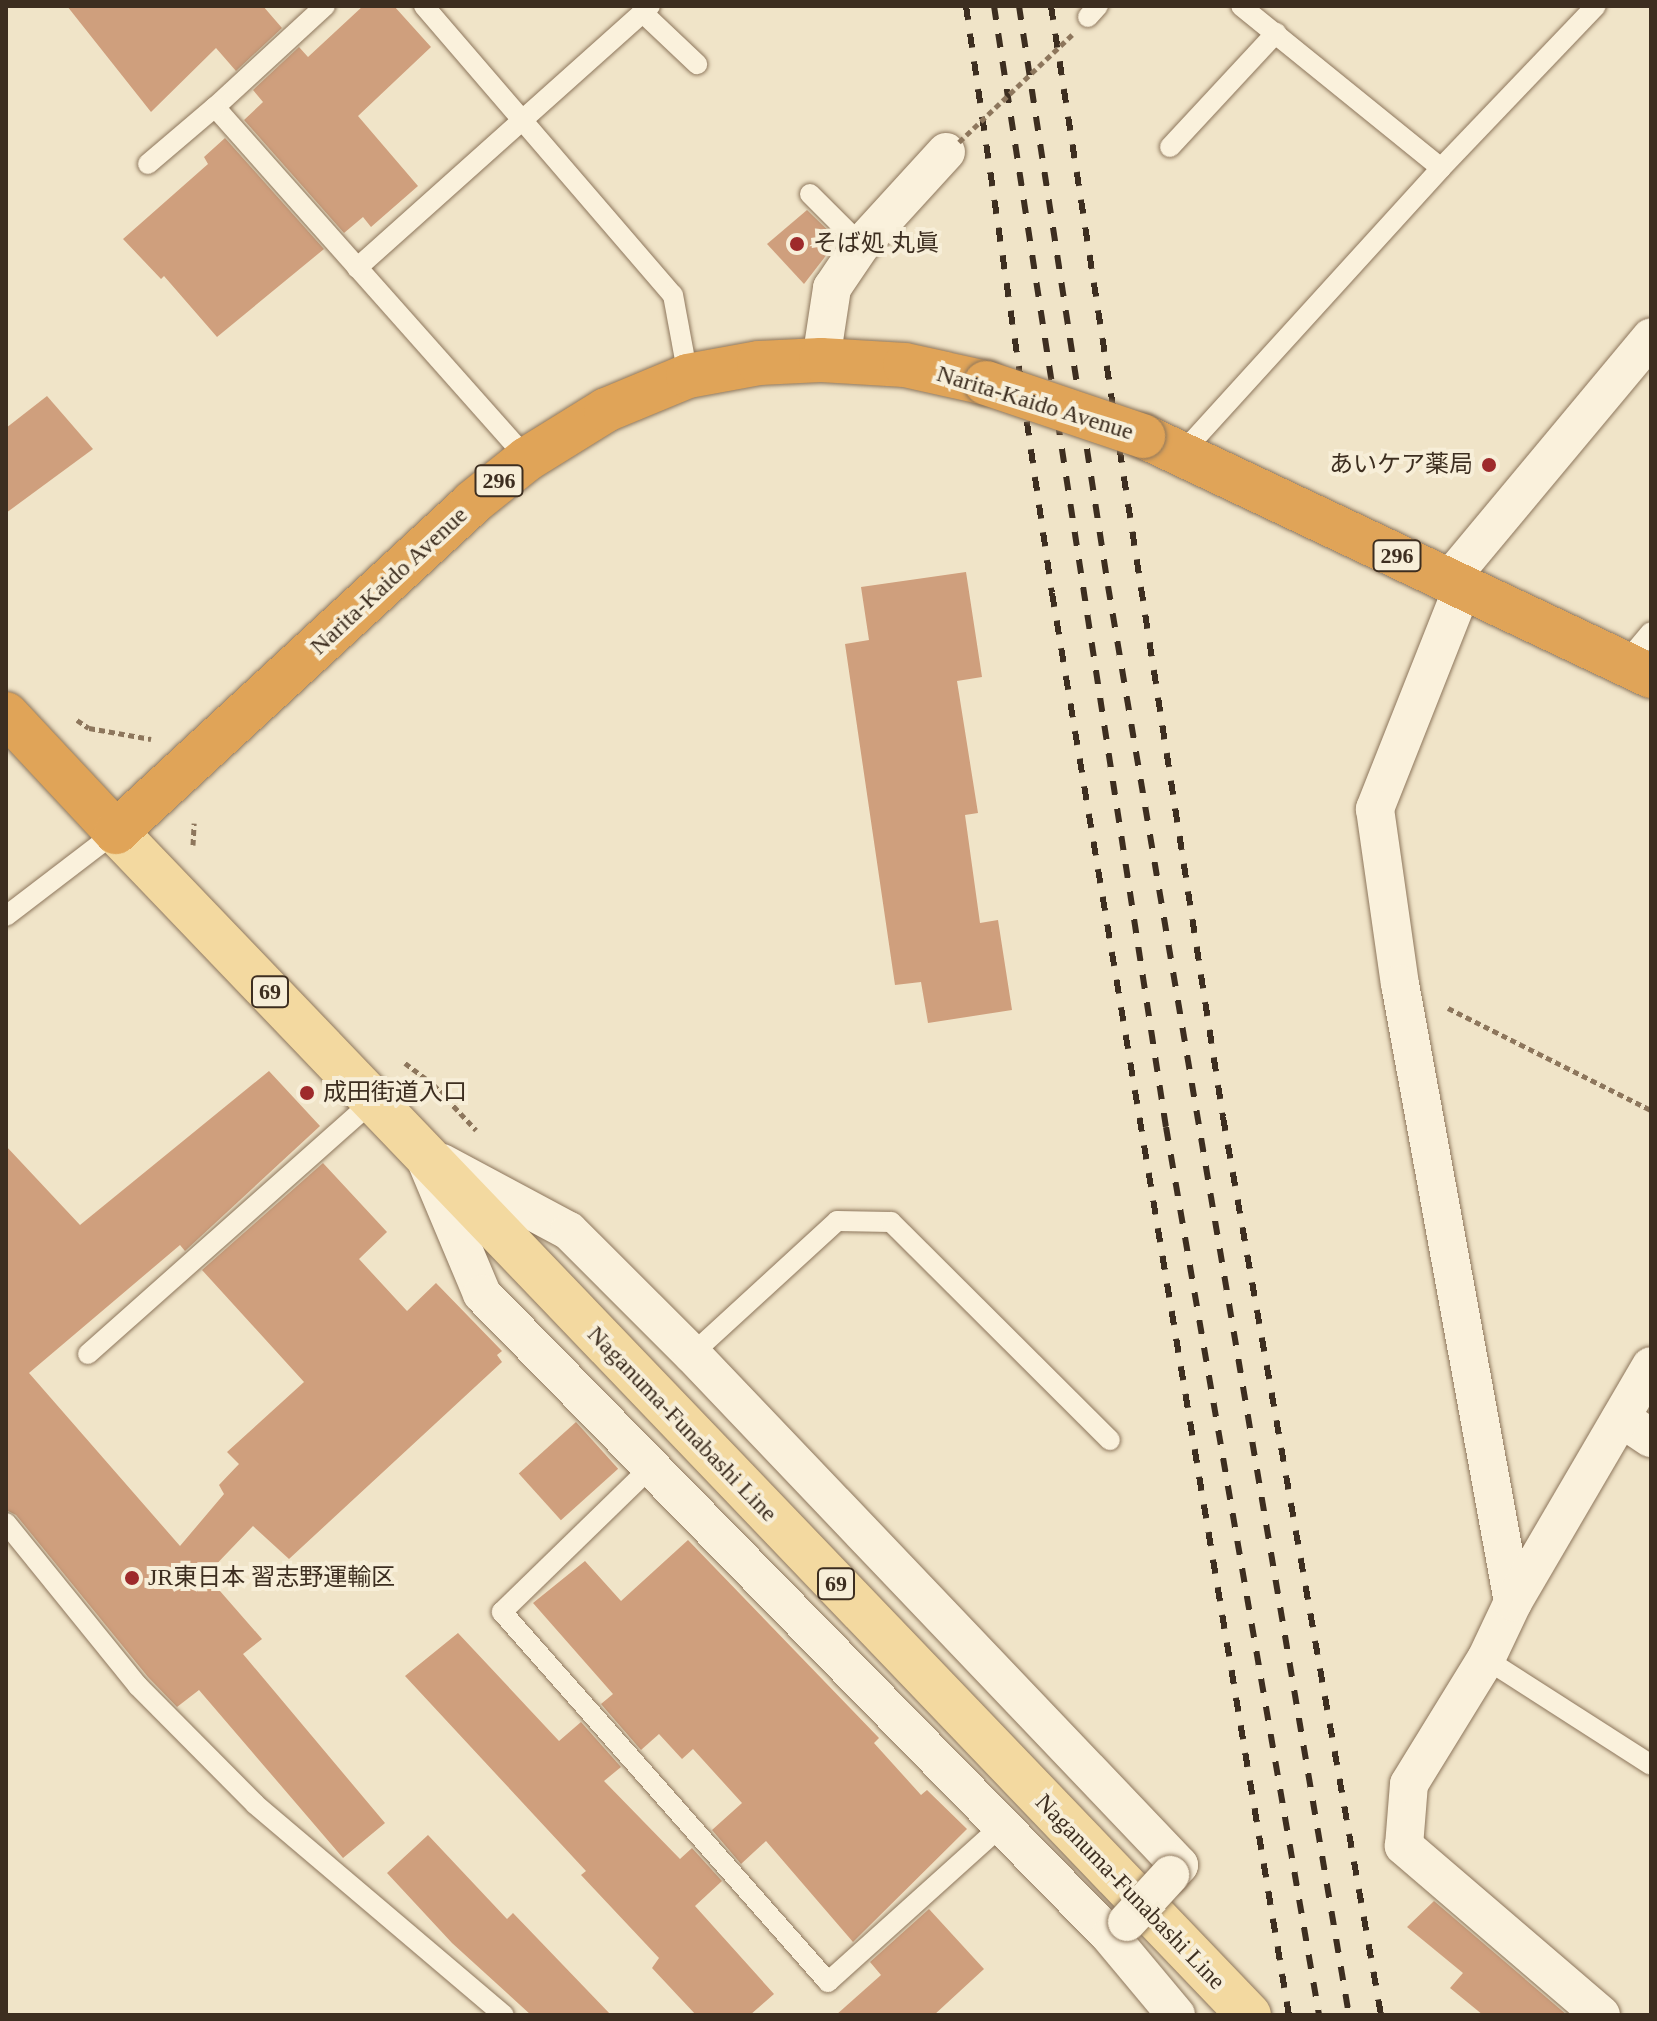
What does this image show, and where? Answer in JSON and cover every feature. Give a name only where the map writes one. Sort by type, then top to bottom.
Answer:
[{"type":"highway","name":"Narita-Kaido Avenue","points":[[116,832],[472,503],[527,459],[606,410],[688,376],[821,360],[905,365],[986,383],[1162,445],[1455,585],[1642,657]]},
{"type":"highway","points":[[6,714],[116,832]]},
{"type":"main road","name":"Naganuma-Funabashi Line","points":[[116,832],[1249,2015]]},
{"type":"street","points":[[821,360],[832,288],[861,245],[953,147]]},
{"type":"street","points":[[1513,1602],[1400,984],[1375,809],[1455,585],[1651,337]]},
{"type":"street","points":[[422,1153],[569,1231],[692,1354],[1179,1865],[1119,1929]]},
{"type":"street","points":[[422,1153],[482,1294],[1001,1826],[1119,1929],[1176,2015]]},
{"type":"street","points":[[1601,2015],[1404,1846],[1409,1784],[1486,1659],[1513,1602],[1636,1428],[1651,1366]]},
{"type":"lane","points":[[148,164],[325,6]]},
{"type":"lane","points":[[424,6],[673,295],[688,376]]},
{"type":"lane","points":[[1241,6],[1441,168]]},
{"type":"lane","points":[[1162,445],[1441,168],[1596,6]]},
{"type":"lane","points":[[357,268],[646,9],[697,64]]},
{"type":"lane","points":[[1170,147],[1276,33]]},
{"type":"lane","points":[[215,107],[527,459]]},
{"type":"lane","points":[[810,194],[861,245]]},
{"type":"lane","points":[[6,916],[116,832]]},
{"type":"lane","points":[[88,1354],[374,1100]]},
{"type":"lane","points":[[692,1354],[837,1221],[891,1222],[1110,1440]]},
{"type":"lane","points":[[651,1467],[502,1612],[828,1982],[1001,1826]]},
{"type":"lane","points":[[6,1523],[138,1686],[255,1804],[495,2012]]},
{"type":"lane","points":[[1486,1659],[1651,1765]]},
{"type":"path","points":[[953,147],[1087,18]]},
{"type":"path","points":[[71,716],[89,728],[166,738]]},
{"type":"path","points":[[1400,984],[1651,1110]]},
{"type":"building","points":[[67,6],[263,6],[282,28],[236,71],[216,48],[151,112]]},
{"type":"building","points":[[363,6],[394,6],[431,47],[358,116],[418,186],[371,227],[363,217],[344,233],[244,120],[263,102],[253,90],[299,47],[308,57]]},
{"type":"building","points":[[225,138],[324,249],[217,337],[164,276],[161,279],[123,239],[208,164],[204,157]]},
{"type":"building","points":[[807,210],[838,240],[804,284],[767,244]]},
{"type":"building","points":[[47,396],[93,449],[6,513],[6,428]]},
{"type":"building","points":[[966,572],[982,677],[957,681],[978,813],[965,815],[980,923],[998,920],[1012,1010],[928,1023],[921,982],[895,985],[845,644],[869,640],[861,587]]},
{"type":"building","points":[[269,1071],[320,1126],[185,1251],[180,1245],[29,1373],[180,1546],[224,1494],[219,1485],[239,1464],[227,1452],[304,1382],[202,1270],[323,1163],[387,1232],[359,1259],[407,1311],[436,1283],[502,1351],[497,1355],[502,1362],[289,1559],[253,1526],[206,1575],[262,1639],[243,1654],[385,1823],[343,1858],[199,1690],[177,1707],[148,1677],[16,1515],[6,1510],[6,1146],[80,1225]]},
{"type":"building","points":[[576,1422],[618,1469],[561,1520],[519,1474]]},
{"type":"building","points":[[688,1540],[879,1738],[874,1743],[921,1795],[927,1790],[967,1829],[853,1942],[766,1841],[741,1864],[712,1830],[742,1803],[693,1749],[682,1759],[659,1734],[641,1750],[601,1704],[613,1694],[533,1603],[585,1561],[621,1601]]},
{"type":"building","points":[[458,1633],[559,1741],[581,1722],[621,1767],[604,1781],[680,1859],[692,1848],[722,1881],[695,1906],[774,1994],[750,2015],[696,2015],[652,1968],[659,1958],[581,1875],[586,1871],[405,1676]]},
{"type":"building","points":[[428,1835],[507,1919],[513,1913],[611,2015],[531,2015],[452,1943],[387,1873]]},
{"type":"building","points":[[1434,1901],[1567,2015],[1483,2015],[1450,1988],[1463,1973],[1407,1927]]},
{"type":"building","points":[[929,1909],[984,1969],[934,2015],[836,2015],[881,1975],[870,1962]]},
{"type":"railway","points":[[966,6],[1052,593],[1289,2015]]},
{"type":"railway","points":[[994,6],[1166,1127],[1319,2015]]},
{"type":"railway","points":[[1019,6],[1108,586],[1349,2015]]},
{"type":"railway","points":[[1051,6],[1223,1117],[1381,2015]]},
{"type":"place","name":"そば処 丸眞","points":[[797,244]]},
{"type":"place","name":"あいケア薬局","points":[[1489,465]]},
{"type":"place","name":"成田街道入口","points":[[307,1093]]},
{"type":"place","name":"JR東日本 習志野運輸区","points":[[132,1578]]}]
